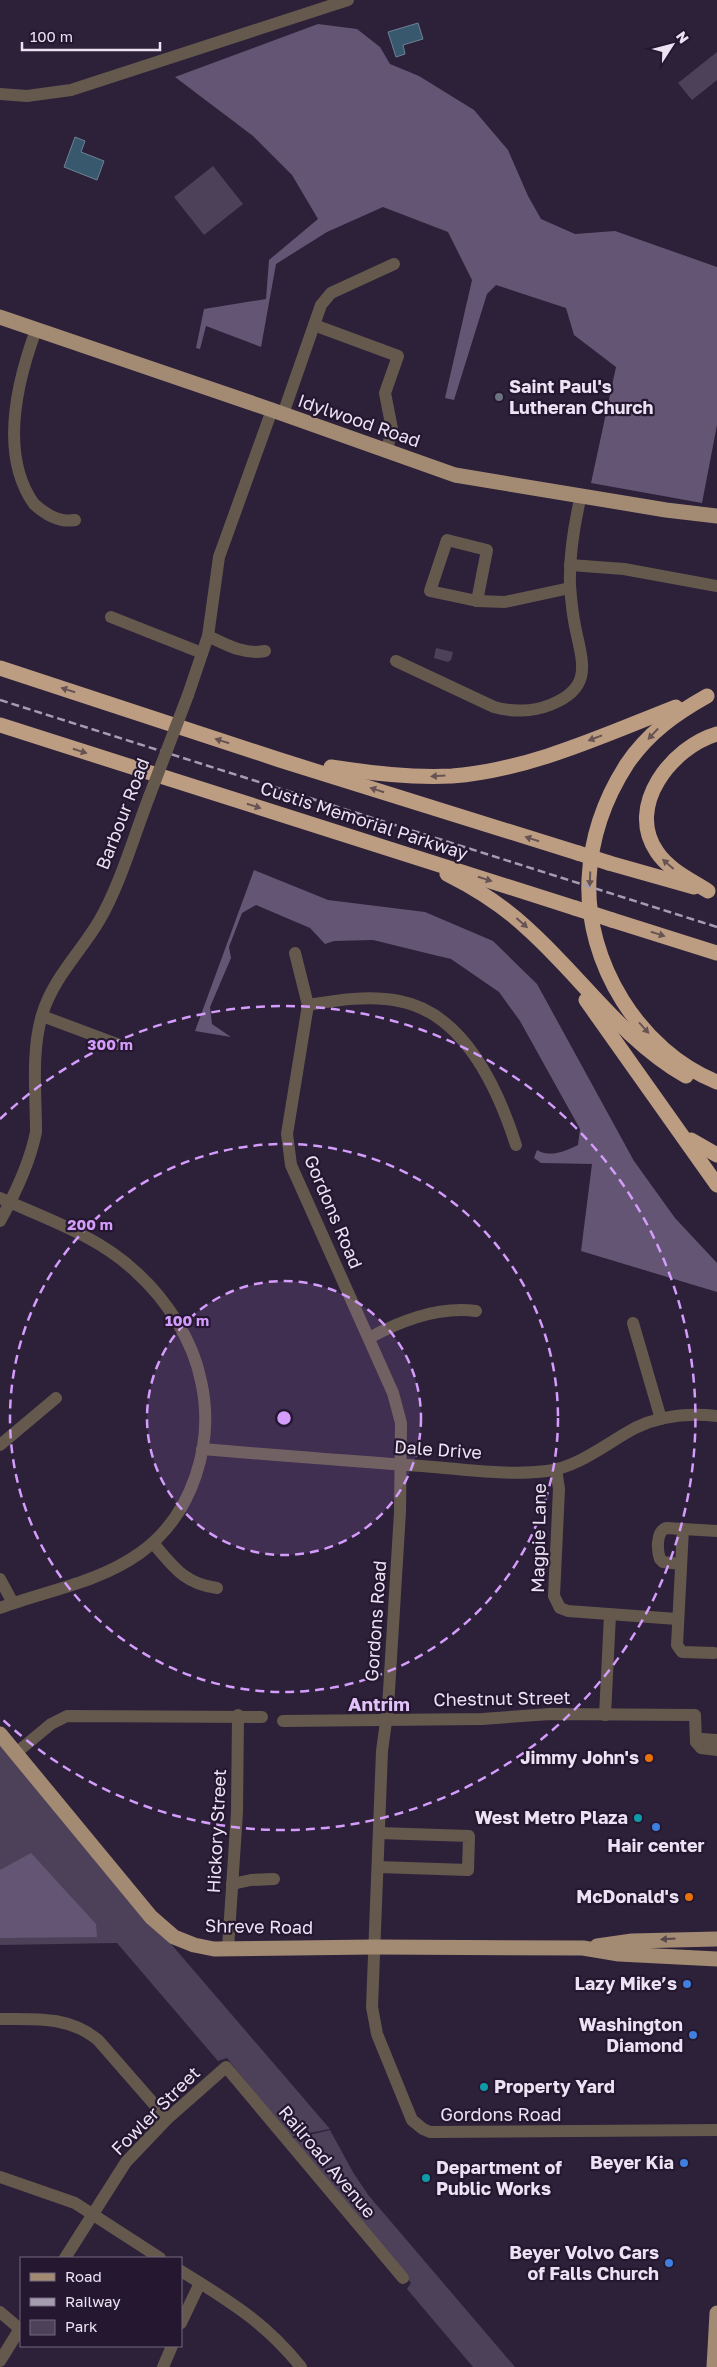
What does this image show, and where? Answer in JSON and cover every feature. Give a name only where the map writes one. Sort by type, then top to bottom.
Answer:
[{"type":"highway","name":"Custis Memorial Parkway","points":[[0,668],[280,760],[609,863],[713,893]]},
{"type":"highway","points":[[280,760],[405,776],[446,776],[483,772],[553,754],[712,694]]},
{"type":"highway","points":[[712,694],[669,718],[658,728],[640,747],[616,783],[606,803],[597,832],[590,871],[589,894],[593,923],[601,955],[626,1005],[643,1028],[664,1048],[694,1070],[717,1082]]},
{"type":"highway","name":"Custis Memorial Parkway","points":[[0,726],[717,953]]},
{"type":"highway","points":[[713,893],[664,861],[652,843],[646,812],[652,790],[676,759],[696,743],[717,734]]},
{"type":"highway","points":[[372,843],[470,886],[510,913],[546,947],[618,1022],[665,1064],[689,1077],[717,1087]]},
{"type":"highway","points":[[546,947],[678,1127],[717,1184]]},
{"type":"highway","points":[[678,1127],[697,1145],[717,1155]]},
{"type":"main road","name":"Idylwood Road","points":[[0,317],[455,475],[666,510],[717,516]]},
{"type":"main road","name":"Shreve Road","points":[[0,1734],[164,1930],[174,1937],[194,1945],[214,1949],[374,1947],[583,1948],[624,1942],[717,1939]]},
{"type":"main road","name":"Shreve Road","points":[[583,1948],[620,1954],[717,1959]]},
{"type":"main road","points":[[714,2367],[717,2313]]},
{"type":"street","points":[[0,94],[34,96],[71,90],[348,0]]},
{"type":"street","name":"Barbour Road","points":[[0,1220],[5,1200],[34,1144],[36,1132],[36,1053],[42,1016],[54,986],[106,908],[188,695],[208,636],[219,557],[321,305],[331,293],[394,264]]},
{"type":"street","points":[[314,325],[398,356],[385,393],[392,429],[387,450]]},
{"type":"street","points":[[36,330],[8,399],[4,442],[7,463],[23,493],[43,512],[60,520],[75,520]]},
{"type":"street","points":[[396,661],[494,708],[506,711],[544,707],[567,696],[580,684],[584,664],[576,629],[570,588],[572,542],[581,495]]},
{"type":"street","points":[[477,602],[487,550],[447,540],[430,591],[477,602],[505,602],[570,588]]},
{"type":"street","points":[[570,565],[624,569],[717,586]]},
{"type":"street","points":[[111,617],[202,653]]},
{"type":"street","points":[[208,636],[236,649],[249,652],[265,652]]},
{"type":"street","name":"Gordons Road","points":[[295,953],[308,1005],[291,1102],[288,1150],[297,1181],[369,1338],[393,1393],[399,1412],[400,1465],[393,1636],[382,1751],[374,1947],[372,2007],[377,2034],[412,2120],[423,2129],[435,2133],[717,2130]]},
{"type":"street","points":[[308,1005],[353,999],[398,1000],[414,1005],[438,1018],[458,1035],[478,1062],[507,1117],[516,1146]]},
{"type":"street","points":[[42,1016],[117,1044]]},
{"type":"street","points":[[0,1608],[99,1577],[117,1568],[153,1543],[174,1520],[184,1505],[198,1472],[202,1449],[204,1395],[198,1367],[184,1336],[160,1298],[136,1272],[101,1245],[5,1200]]},
{"type":"street","points":[[369,1338],[426,1316],[451,1310],[476,1311]]},
{"type":"street","points":[[633,1323],[661,1419]]},
{"type":"street","points":[[0,1445],[56,1398]]},
{"type":"street","name":"Dale Drive","points":[[202,1449],[508,1472],[556,1469],[586,1457],[637,1427],[661,1419],[683,1415],[717,1416]]},
{"type":"street","name":"Magpie Lane","points":[[556,1469],[559,1489],[555,1602],[560,1608],[568,1612],[677,1619]]},
{"type":"street","points":[[681,1564],[663,1562],[660,1559],[659,1534],[666,1528],[717,1531]]},
{"type":"street","points":[[683,1529],[677,1619],[678,1650],[714,1653]]},
{"type":"street","points":[[153,1543],[184,1577],[204,1586],[217,1588]]},
{"type":"street","points":[[0,1579],[13,1603]]},
{"type":"street","points":[[605,1715],[610,1615]]},
{"type":"street","name":"Chestnut Street","points":[[283,1721],[482,1718],[550,1714],[695,1715],[696,1742]]},
{"type":"street","points":[[16,1753],[51,1724],[67,1716],[238,1715],[262,1717]]},
{"type":"street","name":"Hickory Street","points":[[228,1948],[237,1803],[238,1715]]},
{"type":"street","points":[[717,1740],[702,1739],[696,1742],[701,1748],[717,1750]]},
{"type":"street","points":[[378,1867],[468,1870],[468,1836],[379,1833]]},
{"type":"street","points":[[232,1884],[251,1880],[274,1879]]},
{"type":"street","points":[[0,2019],[55,2020],[77,2026],[98,2040],[167,2119]]},
{"type":"street","name":"Fowler Street","points":[[66,2257],[126,2162],[167,2119],[226,2067]]},
{"type":"street","name":"Railroad Avenue","points":[[226,2067],[403,2278]]},
{"type":"street","points":[[0,2177],[54,2195],[93,2213],[159,2257]]},
{"type":"street","points":[[182,2272],[258,2321],[275,2336],[301,2367]]},
{"type":"street","points":[[182,2321],[200,2283]]},
{"type":"street","points":[[0,2312],[20,2327]]},
{"type":"street","points":[[0,2361],[20,2330]]},
{"type":"street","points":[[164,2367],[172,2347]]},
{"type":"green space","points":[[717,52],[717,80],[692,100],[678,83]]},
{"type":"green space","points":[[213,166],[243,204],[204,235],[174,197]]},
{"type":"green space","points":[[436,648],[453,652],[451,660],[448,662],[434,658]]},
{"type":"green space","points":[[0,1745],[330,2129],[290,2137],[227,2058],[218,2061],[117,1943],[0,1945]]},
{"type":"green space","points":[[330,2130],[354,2174],[369,2196],[515,2367],[473,2367],[407,2289],[411,2283],[291,2139]]},
{"type":"shaded area","points":[[318,24],[357,29],[380,47],[390,64],[419,76],[474,110],[508,150],[528,196],[541,219],[575,234],[615,231],[717,267],[717,425],[702,503],[591,483],[616,367],[574,335],[566,308],[496,285],[487,294],[454,400],[445,398],[472,280],[448,232],[383,207],[327,232],[276,264],[261,347],[206,326],[200,349],[196,348],[204,309],[266,299],[269,260],[318,219],[292,175],[253,136],[175,77]]},
{"type":"shaded area","points":[[254,870],[328,900],[425,912],[493,941],[537,984],[634,1161],[675,1218],[717,1263],[717,1292],[581,1251],[592,1164],[541,1163],[534,1158],[537,1150],[553,1154],[578,1145],[580,1129],[520,1021],[499,992],[451,959],[373,940],[334,941],[325,944],[310,928],[256,905],[242,913],[229,947],[231,958],[210,1007],[212,1024],[231,1037],[195,1031]]},
{"type":"shaded area","points":[[31,1853],[96,1924],[97,1937],[0,1938],[0,1870]]},
{"type":"water","points":[[418,23],[423,39],[403,45],[405,54],[396,57],[388,32]]},
{"type":"water","points":[[75,137],[85,141],[81,152],[104,161],[97,180],[64,167]]},
{"type":"railway","points":[[0,700],[717,927]]},
{"type":"place","name":"Saint Paul's Lutheran Church","points":[[499,397]]},
{"type":"place","name":"Jimmy John's","points":[[649,1758]]},
{"type":"place","name":"West Metro Plaza","points":[[638,1818]]},
{"type":"place","name":"Hair center","points":[[656,1827]]},
{"type":"place","name":"McDonald's","points":[[689,1897]]},
{"type":"place","name":"Lazy Mike’s","points":[[687,1984]]},
{"type":"place","name":"Washington Diamond","points":[[693,2035]]},
{"type":"place","name":"Property Yard","points":[[484,2087]]},
{"type":"place","name":"Beyer Kia","points":[[684,2163]]},
{"type":"place","name":"Department of Public Works","points":[[426,2178]]},
{"type":"place","name":"Beyer Volvo Cars of Falls Church","points":[[669,2263]]},
{"type":"district","name":"Antrim","points":[[379,1704]]}]
